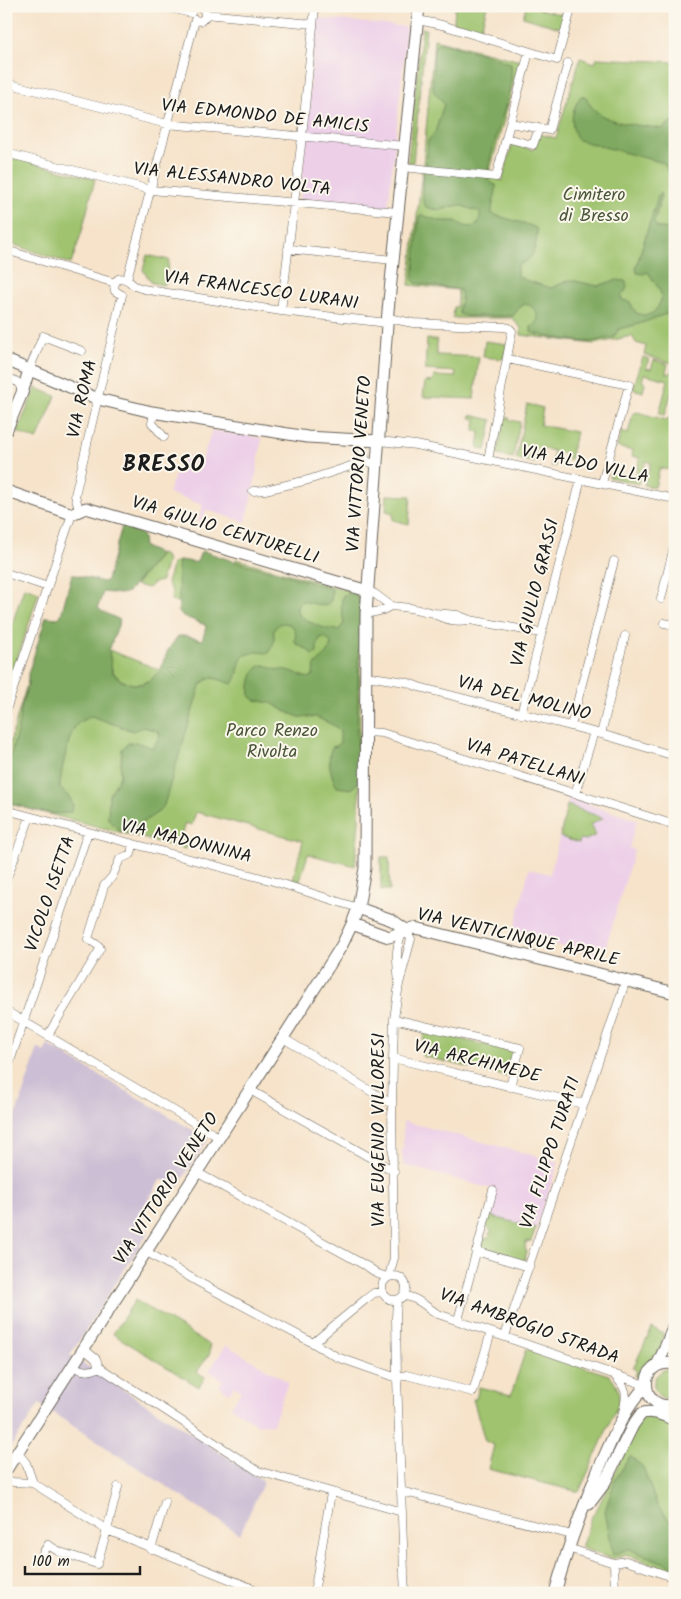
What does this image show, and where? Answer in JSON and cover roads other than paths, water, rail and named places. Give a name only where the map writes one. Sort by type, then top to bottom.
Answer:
[{"type":"street","points":[[162,6],[201,21],[205,14]]},
{"type":"street","points":[[281,311],[302,137],[315,6]]},
{"type":"street","name":"VIA VITTORIO VENETO","points":[[6,1470],[198,1173],[342,945],[358,908],[366,859],[364,810],[365,676],[372,463],[379,441],[393,260],[419,6]]},
{"type":"street","points":[[418,20],[557,60],[572,6]]},
{"type":"street","points":[[129,281],[119,279],[115,283],[115,291],[122,295],[130,292],[129,281],[194,8],[200,7],[205,11],[205,14]]},
{"type":"street","points":[[205,14],[313,24]]},
{"type":"street","points":[[403,167],[496,177],[530,52]]},
{"type":"street","points":[[510,123],[549,130],[568,63]]},
{"type":"street","name":"VIA EDMONDO DE AMICIS","points":[[6,82],[167,124],[405,146]]},
{"type":"street","points":[[506,138],[533,145],[539,128]]},
{"type":"street","name":"VIA ALESSANDRO VOLTA","points":[[6,153],[151,190],[398,212]]},
{"type":"street","points":[[288,249],[393,260]]},
{"type":"street","points":[[6,250],[115,283]]},
{"type":"street","name":"VIA FRANCESCO LURANI","points":[[129,281],[155,291],[281,311],[509,328],[512,331],[512,336],[508,359]]},
{"type":"street","name":"VIA ROMA","points":[[75,512],[75,495],[122,295]]},
{"type":"street","points":[[6,432],[43,336],[82,351]]},
{"type":"street","points":[[488,460],[508,359],[629,385],[602,483]]},
{"type":"street","points":[[7,362],[98,399],[154,413],[307,437],[379,441]]},
{"type":"street","points":[[6,380],[15,380],[19,383],[22,393]]},
{"type":"street","points":[[154,413],[152,423],[164,437]]},
{"type":"street","points":[[253,491],[308,480],[372,463],[362,447],[354,440]]},
{"type":"street","name":"VIA ALDO VILLA","points":[[379,441],[416,445],[675,499]]},
{"type":"street","name":"VIA GIULIO GRASSI","points":[[521,714],[581,479]]},
{"type":"street","name":"VIA GIULIO CENTURELLI","points":[[6,492],[75,512],[86,508],[368,591]]},
{"type":"street","points":[[6,710],[75,512]]},
{"type":"street","points":[[660,598],[675,543]]},
{"type":"street","points":[[571,726],[614,561]]},
{"type":"street","points":[[6,572],[48,587]]},
{"type":"street","points":[[368,591],[391,606]]},
{"type":"street","points":[[366,614],[375,613],[391,606],[410,608],[434,613],[448,621],[470,620],[541,633]]},
{"type":"street","points":[[664,622],[675,625]]},
{"type":"street","points":[[575,794],[597,733],[626,636]]},
{"type":"street","name":"VIA DEL MOLINO","points":[[365,676],[406,682],[418,687],[571,726],[675,756]]},
{"type":"street","name":"VIA PATELLANI","points":[[366,732],[382,733],[675,826]]},
{"type":"street","name":"VIA MADONNINA","points":[[6,810],[133,845],[273,880],[358,908]]},
{"type":"street","points":[[6,880],[30,817]]},
{"type":"street","name":"VICOLO ISETTA","points":[[6,1073],[88,832]]},
{"type":"street","points":[[48,1035],[100,950],[99,946],[88,940],[104,886],[112,877],[120,860],[131,854],[133,845]]},
{"type":"street","name":"VIA VENTICINQUE APRILE","points":[[358,908],[392,920],[406,930],[412,928],[424,930],[675,993]]},
{"type":"street","points":[[352,924],[389,937],[406,930]]},
{"type":"street","name":"VIA EUGENIO VILLORESI","points":[[388,1277],[394,1258],[392,1058],[394,1019],[399,984],[411,939],[406,930],[400,936],[397,944],[399,984]]},
{"type":"street","name":"VIA FILIPPO TURATI","points":[[505,1336],[626,980]]},
{"type":"street","points":[[6,1011],[220,1138]]},
{"type":"street","points":[[394,1019],[520,1048],[510,1087]]},
{"type":"street","points":[[283,1038],[392,1104]]},
{"type":"street","name":"VIA ARCHIMEDE","points":[[392,1058],[583,1104]]},
{"type":"street","points":[[250,1090],[394,1171]]},
{"type":"street","points":[[198,1173],[378,1274],[388,1277],[395,1276],[402,1280],[406,1288],[400,1298],[396,1318],[396,1378],[405,1593]]},
{"type":"street","points":[[458,1320],[493,1190]]},
{"type":"street","points":[[476,1251],[529,1267]]},
{"type":"street","points":[[147,1252],[337,1357],[396,1378],[406,1375],[473,1392],[491,1332]]},
{"type":"street","points":[[388,1277],[382,1282],[385,1295],[396,1318]]},
{"type":"street","points":[[313,1343],[366,1298],[377,1292],[400,1298]]},
{"type":"street","name":"VIA AMBROGIO STRADA","points":[[400,1298],[409,1296],[438,1314],[646,1386]]},
{"type":"street","points":[[675,1296],[673,1302],[675,1312]]},
{"type":"street","points":[[621,1418],[646,1386],[649,1374],[657,1365],[666,1348],[675,1322]]},
{"type":"street","points":[[84,1349],[96,1359],[99,1368],[258,1471],[402,1512]]},
{"type":"street","points":[[657,1365],[675,1364]]},
{"type":"street","points":[[73,1366],[91,1372],[99,1368]]},
{"type":"street","points":[[555,1593],[572,1535],[621,1418],[627,1398],[624,1385],[611,1373]]},
{"type":"street","points":[[646,1386],[653,1399],[660,1404],[673,1406]]},
{"type":"street","points":[[610,1442],[639,1406],[653,1399]]},
{"type":"street","points":[[579,1517],[604,1484],[633,1425],[641,1414],[645,1412],[661,1414],[675,1420]]},
{"type":"street","points":[[18,1453],[26,1463],[33,1484]]},
{"type":"street","points":[[6,1480],[33,1484],[107,1530],[264,1593]]},
{"type":"street","points":[[43,1554],[48,1545],[60,1552],[97,1564],[118,1487]]},
{"type":"street","points":[[401,1491],[572,1535]]},
{"type":"street","points":[[314,1593],[331,1493]]},
{"type":"street","points":[[151,1548],[165,1502]]},
{"type":"street","points":[[568,1548],[614,1563],[626,1561],[675,1578]]},
{"type":"street","points":[[614,1563],[615,1593]]},
{"type":"district","name":"BRESSO","points":[[164,465]]},
{"type":"park label","name":"Cimitero di Bresso","points":[[594,205]]},
{"type":"park label","name":"Parco Renzo Rivolta","points":[[272,741]]}]
